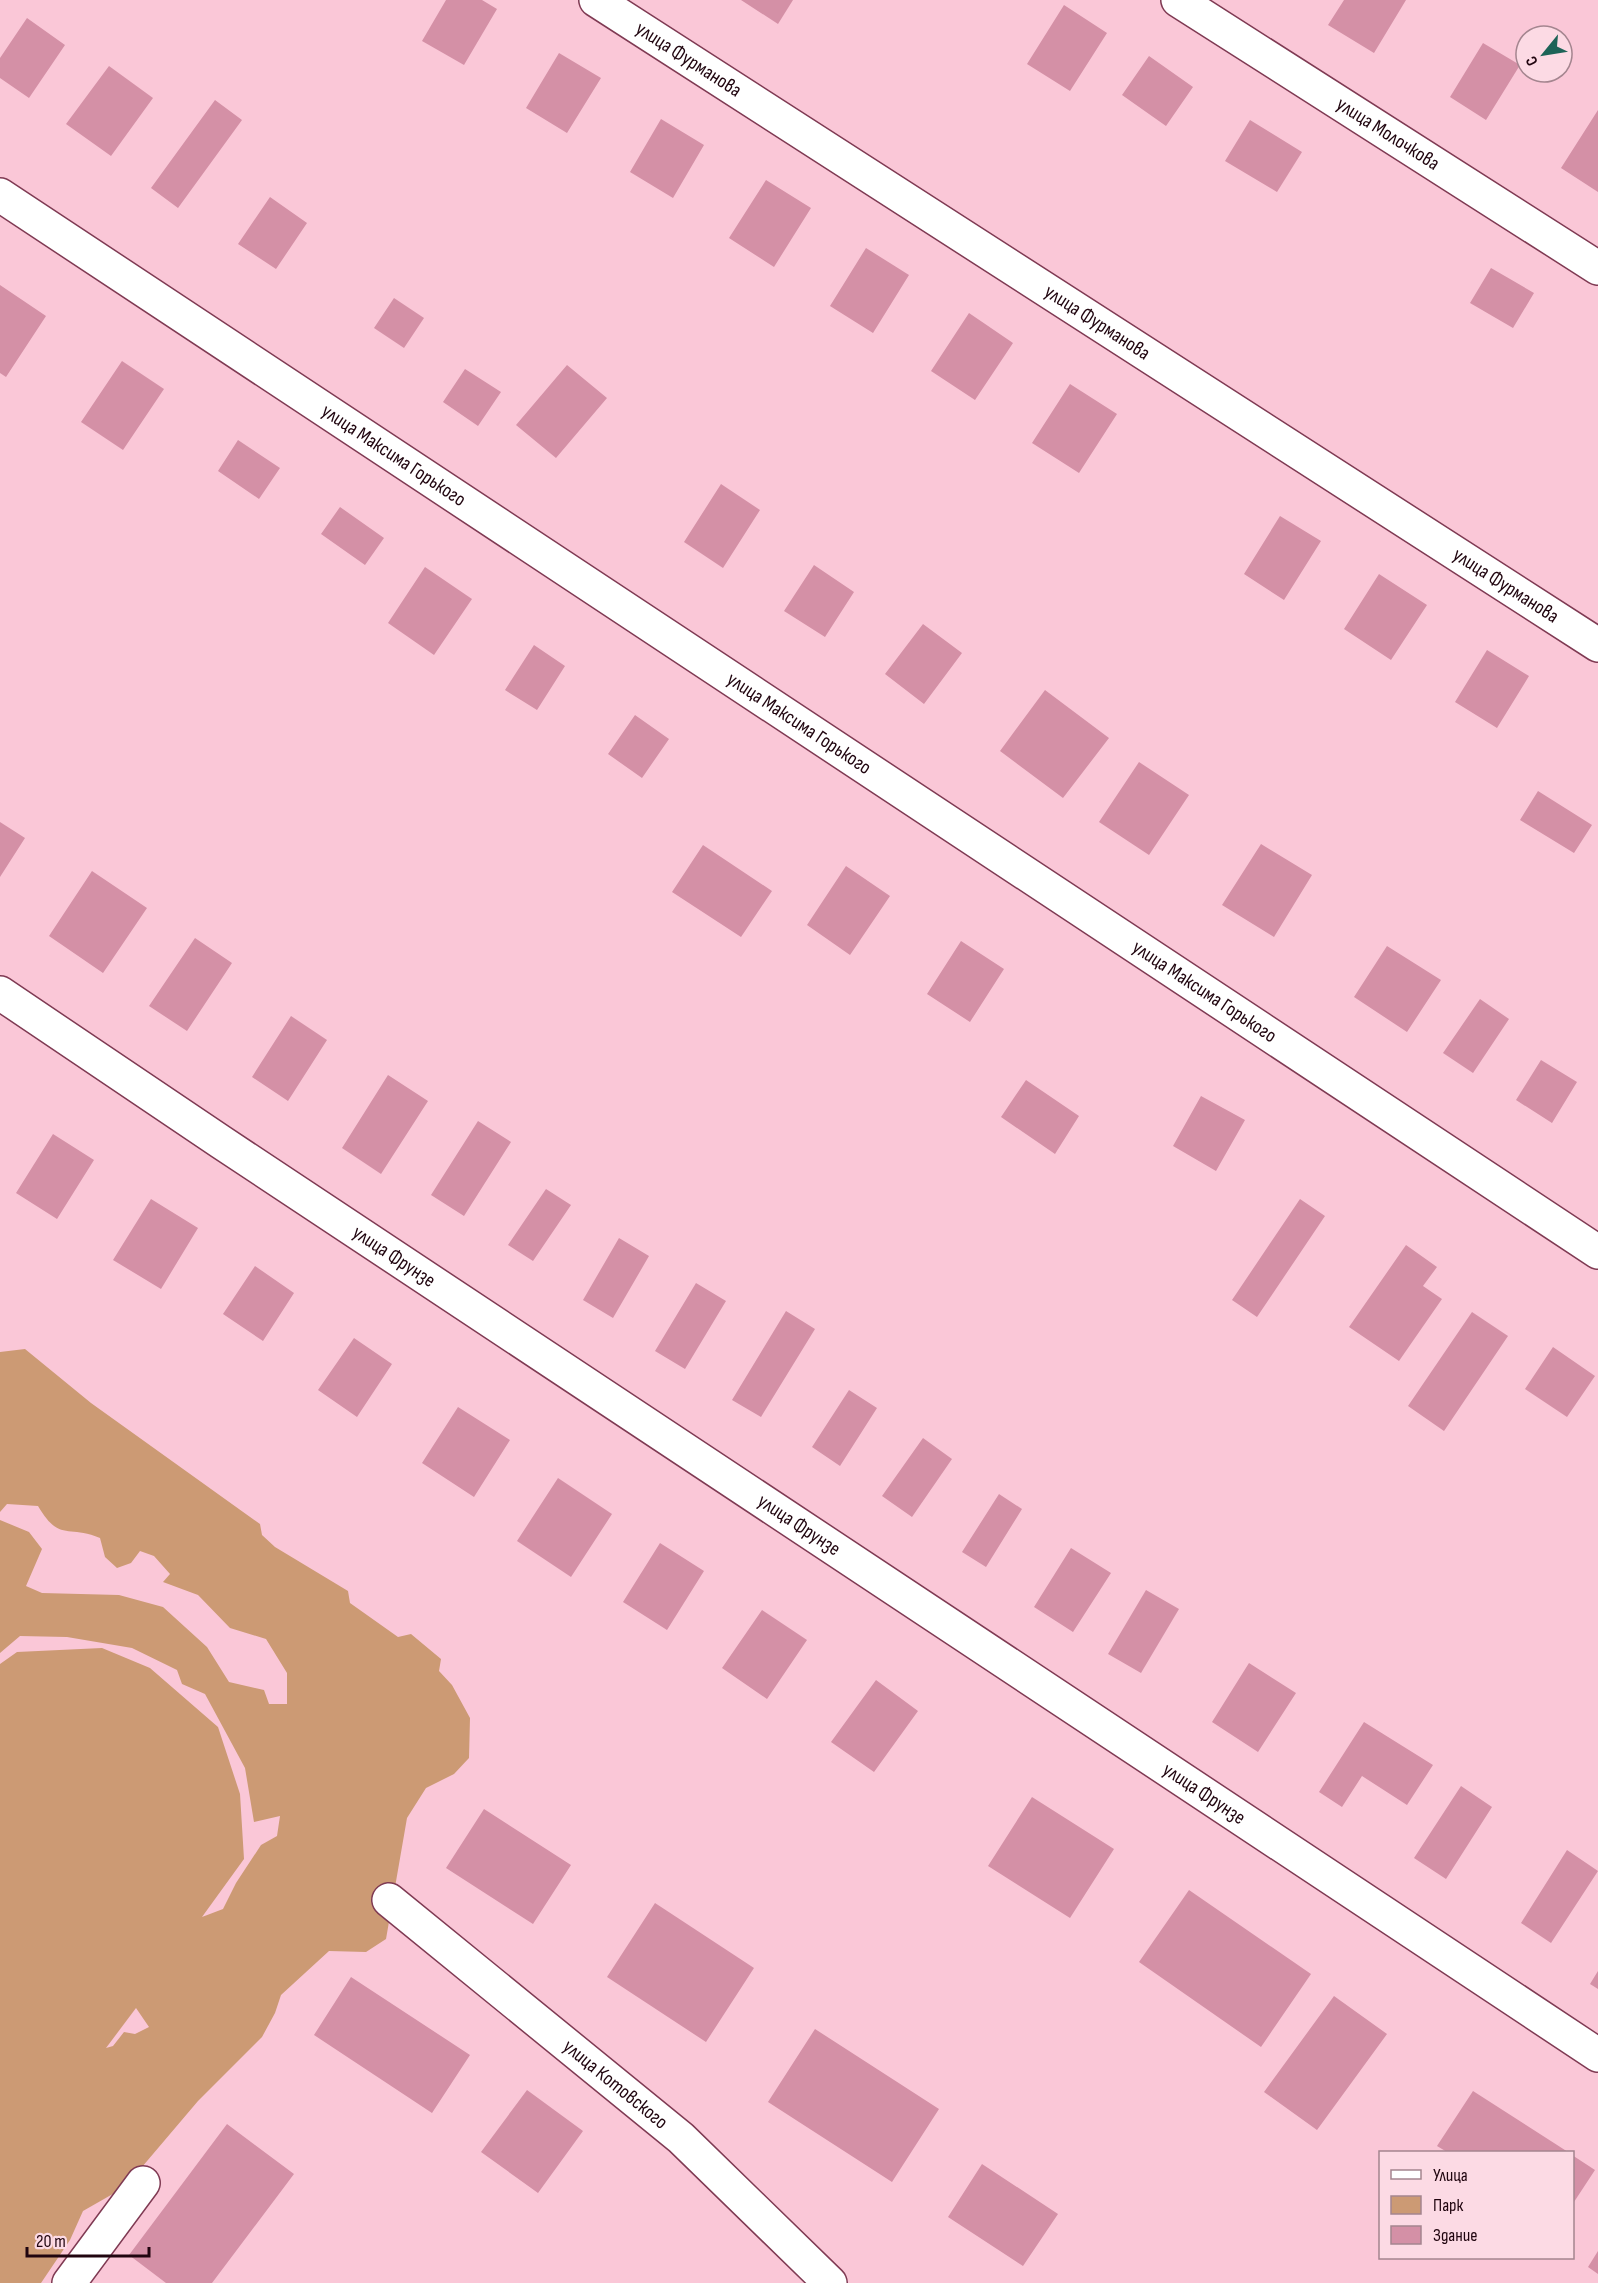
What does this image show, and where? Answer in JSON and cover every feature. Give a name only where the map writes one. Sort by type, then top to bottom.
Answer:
[{"type":"street","name":"улица Фурманова","points":[[596,0],[1598,645]]},
{"type":"street","name":"улица Молочкова","points":[[1178,0],[1598,268]]},
{"type":"street","name":"улица Максима Горького","points":[[0,195],[1598,1252]]},
{"type":"street","name":"улица Фрунзе","points":[[0,993],[1598,2055]]},
{"type":"street","name":"улица Котовского","points":[[389,1900],[681,2138],[830,2283]]},
{"type":"street","points":[[69,2283],[143,2183]]},
{"type":"green space","points":[[25,1349],[91,1403],[260,1524],[262,1535],[275,1547],[348,1591],[350,1603],[398,1637],[411,1634],[441,1659],[439,1671],[452,1685],[470,1718],[469,1758],[454,1774],[426,1788],[407,1818],[386,1939],[366,1952],[329,1951],[281,1995],[275,2013],[262,2037],[198,2101],[125,2187],[83,2211],[70,2240],[41,2283],[0,2283],[0,1664],[17,1652],[102,1648],[150,1668],[218,1727],[240,1794],[244,1859],[202,1917],[223,1909],[236,1883],[261,1845],[277,1836],[280,1816],[254,1822],[245,1768],[205,1694],[182,1684],[177,1670],[132,1648],[67,1637],[20,1636],[0,1653],[0,1520],[29,1532],[42,1549],[26,1586],[42,1593],[119,1595],[163,1607],[207,1647],[229,1682],[264,1690],[269,1704],[287,1704],[287,1673],[266,1639],[230,1628],[198,1595],[163,1582],[170,1574],[154,1556],[140,1551],[131,1563],[117,1568],[105,1557],[100,1538],[59,1529],[52,1525],[38,1506],[7,1504],[0,1512],[0,1352]],"holes":[[[136,2008],[149,2027],[135,2034],[124,2032],[113,2046],[106,2048]]]},
{"type":"building","points":[[446,0],[482,0],[497,9],[464,65],[422,41]]},
{"type":"building","points":[[741,0],[793,0],[778,24]]},
{"type":"building","points":[[1344,0],[1406,0],[1374,53],[1328,25]]},
{"type":"building","points":[[1064,5],[1107,33],[1070,91],[1027,64]]},
{"type":"building","points":[[27,18],[65,45],[29,98],[0,78],[0,58]]},
{"type":"building","points":[[1483,43],[1514,61],[1514,75],[1486,120],[1450,97]]},
{"type":"building","points":[[559,53],[601,78],[567,133],[526,108]]},
{"type":"building","points":[[1149,56],[1193,87],[1166,126],[1122,95]]},
{"type":"building","points":[[109,66],[153,98],[111,156],[66,124]]},
{"type":"building","points":[[215,100],[242,120],[178,208],[151,188]]},
{"type":"building","points":[[1598,110],[1598,192],[1561,168]]},
{"type":"building","points":[[661,119],[704,145],[673,198],[630,172]]},
{"type":"building","points":[[1250,120],[1302,152],[1277,192],[1225,161]]},
{"type":"building","points":[[766,180],[811,208],[774,267],[729,238]]},
{"type":"building","points":[[270,197],[307,223],[276,269],[238,244]]},
{"type":"building","points":[[866,248],[909,275],[873,333],[830,306]]},
{"type":"building","points":[[1491,268],[1534,293],[1513,328],[1470,303]]},
{"type":"building","points":[[0,285],[46,316],[6,377],[0,373]]},
{"type":"building","points":[[394,298],[424,318],[404,348],[374,328]]},
{"type":"building","points":[[969,313],[1013,343],[975,400],[931,371]]},
{"type":"building","points":[[122,361],[164,389],[123,450],[81,422]]},
{"type":"building","points":[[567,365],[607,398],[556,458],[516,425]]},
{"type":"building","points":[[465,369],[501,392],[478,426],[443,402]]},
{"type":"building","points":[[1070,384],[1117,414],[1079,473],[1032,443]]},
{"type":"building","points":[[238,440],[280,468],[259,499],[218,471]]},
{"type":"building","points":[[721,484],[760,510],[723,568],[684,542]]},
{"type":"building","points":[[340,507],[384,538],[365,565],[321,534]]},
{"type":"building","points":[[1280,516],[1321,541],[1284,600],[1244,574]]},
{"type":"building","points":[[814,565],[854,592],[825,637],[784,611]]},
{"type":"building","points":[[425,567],[472,599],[434,655],[388,623]]},
{"type":"building","points":[[1379,574],[1427,605],[1391,660],[1344,629]]},
{"type":"building","points":[[923,624],[962,653],[924,704],[885,674]]},
{"type":"building","points":[[534,645],[565,666],[537,710],[505,690]]},
{"type":"building","points":[[1487,650],[1529,676],[1497,728],[1455,702]]},
{"type":"building","points":[[1045,690],[1109,738],[1063,798],[1000,751]]},
{"type":"building","points":[[635,715],[669,739],[642,778],[608,754]]},
{"type":"building","points":[[1139,762],[1189,795],[1149,855],[1099,822]]},
{"type":"building","points":[[1538,791],[1592,825],[1574,853],[1520,820]]},
{"type":"building","points":[[0,822],[25,838],[0,877]]},
{"type":"building","points":[[1261,844],[1312,875],[1274,937],[1222,905]]},
{"type":"building","points":[[703,845],[772,891],[741,937],[672,892]]},
{"type":"building","points":[[846,866],[890,896],[850,955],[807,925]]},
{"type":"building","points":[[92,871],[147,908],[103,973],[49,936]]},
{"type":"building","points":[[195,938],[232,963],[187,1031],[149,1006]]},
{"type":"building","points":[[961,941],[1004,969],[970,1022],[927,994]]},
{"type":"building","points":[[1387,946],[1441,980],[1407,1032],[1354,997]]},
{"type":"building","points":[[1480,999],[1509,1019],[1473,1073],[1443,1053]]},
{"type":"building","points":[[291,1016],[327,1040],[288,1101],[252,1077]]},
{"type":"building","points":[[1541,1060],[1577,1082],[1552,1123],[1516,1100]]},
{"type":"building","points":[[388,1075],[428,1101],[381,1174],[342,1148]]},
{"type":"building","points":[[1026,1080],[1079,1116],[1055,1154],[1001,1117]]},
{"type":"building","points":[[1201,1096],[1245,1120],[1216,1171],[1173,1146]]},
{"type":"building","points":[[478,1121],[511,1142],[464,1216],[431,1195]]},
{"type":"building","points":[[53,1134],[94,1160],[57,1219],[16,1193]]},
{"type":"building","points":[[546,1189],[571,1205],[533,1261],[508,1245]]},
{"type":"building","points":[[151,1199],[198,1228],[161,1289],[113,1260]]},
{"type":"building","points":[[1300,1199],[1325,1216],[1257,1317],[1232,1300]]},
{"type":"building","points":[[619,1238],[649,1256],[613,1318],[583,1300]]},
{"type":"building","points":[[1406,1245],[1437,1267],[1423,1286],[1442,1299],[1399,1361],[1349,1327]]},
{"type":"building","points":[[255,1266],[294,1293],[263,1341],[223,1314]]},
{"type":"building","points":[[696,1283],[726,1301],[685,1369],[655,1351]]},
{"type":"building","points":[[786,1311],[815,1329],[761,1417],[732,1400]]},
{"type":"building","points":[[1472,1312],[1508,1336],[1444,1431],[1408,1406]]},
{"type":"building","points":[[354,1338],[392,1364],[357,1417],[318,1390]]},
{"type":"building","points":[[1553,1347],[1595,1376],[1567,1417],[1525,1389]]},
{"type":"building","points":[[849,1390],[877,1408],[840,1466],[812,1447]]},
{"type":"building","points":[[458,1407],[510,1440],[474,1497],[422,1463]]},
{"type":"building","points":[[923,1438],[952,1459],[912,1517],[882,1496]]},
{"type":"building","points":[[558,1478],[612,1514],[571,1577],[517,1541]]},
{"type":"building","points":[[999,1494],[1022,1509],[986,1567],[962,1552]]},
{"type":"building","points":[[660,1543],[704,1571],[667,1630],[623,1602]]},
{"type":"building","points":[[1071,1548],[1111,1573],[1073,1632],[1034,1607]]},
{"type":"building","points":[[1146,1590],[1179,1609],[1141,1673],[1108,1654]]},
{"type":"building","points":[[762,1610],[807,1640],[767,1699],[722,1668]]},
{"type":"building","points":[[1249,1663],[1296,1693],[1258,1752],[1212,1722]]},
{"type":"building","points":[[876,1680],[918,1711],[874,1772],[831,1742]]},
{"type":"building","points":[[1364,1722],[1433,1765],[1407,1805],[1362,1776],[1342,1807],[1319,1792]]},
{"type":"building","points":[[1461,1786],[1492,1807],[1446,1879],[1414,1858]]},
{"type":"building","points":[[1032,1797],[1114,1849],[1070,1918],[988,1866]]},
{"type":"building","points":[[484,1809],[571,1865],[533,1924],[446,1868]]},
{"type":"building","points":[[1567,1850],[1598,1871],[1551,1943],[1521,1923]]},
{"type":"building","points":[[1189,1890],[1311,1974],[1261,2047],[1139,1962]]},
{"type":"building","points":[[655,1903],[754,1968],[706,2042],[607,1977]]},
{"type":"building","points":[[1598,1971],[1598,1989],[1590,1984]]},
{"type":"building","points":[[351,1977],[470,2055],[432,2113],[314,2035]]},
{"type":"building","points":[[1334,1996],[1387,2034],[1317,2130],[1264,2092]]},
{"type":"building","points":[[815,2029],[939,2109],[892,2182],[768,2102]]},
{"type":"building","points":[[527,2090],[583,2131],[538,2193],[481,2152]]},
{"type":"building","points":[[1473,2091],[1566,2151],[1445,2151],[1437,2146]]},
{"type":"building","points":[[227,2124],[294,2174],[212,2283],[166,2283],[129,2255]]},
{"type":"building","points":[[1574,2156],[1595,2170],[1574,2202]]},
{"type":"building","points":[[982,2164],[1058,2214],[1023,2266],[948,2217]]},
{"type":"building","points":[[1598,2251],[1598,2274],[1588,2267]]}]
